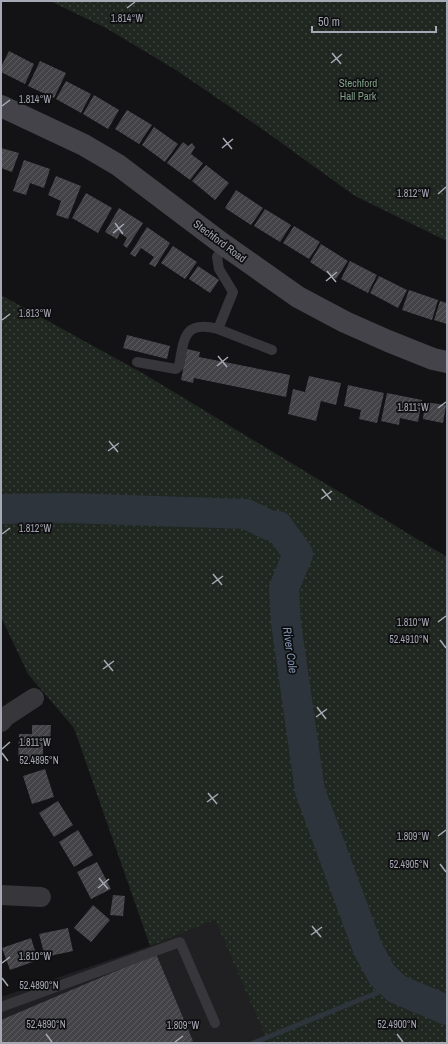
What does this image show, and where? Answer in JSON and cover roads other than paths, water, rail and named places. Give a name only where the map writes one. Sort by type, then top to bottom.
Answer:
[{"type":"main road","name":"Stechford Road","points":[[1,106],[84,145],[118,165],[225,246],[298,297],[338,319],[388,341],[447,362]]},
{"type":"street","points":[[1,722],[5,717],[34,698]]},
{"type":"street","points":[[1,895],[41,898]]},
{"type":"lane","points":[[218,329],[233,292],[219,269],[217,257],[225,246]]},
{"type":"lane","points":[[137,362],[176,369],[179,366],[184,340],[196,326],[204,325],[272,350]]},
{"type":"lane","points":[[1,1007],[180,942],[215,1023]]},
{"type":"waterway","name":"River Cole","points":[[1,509],[66,508],[246,514],[271,526],[278,526],[298,554],[284,588],[286,623],[310,791],[368,949],[382,975],[397,989],[447,1010]]},
{"type":"waterway","points":[[253,1043],[394,986]]},
{"type":"park label","name":"Stechford Hall Park","points":[[358,89]]}]
